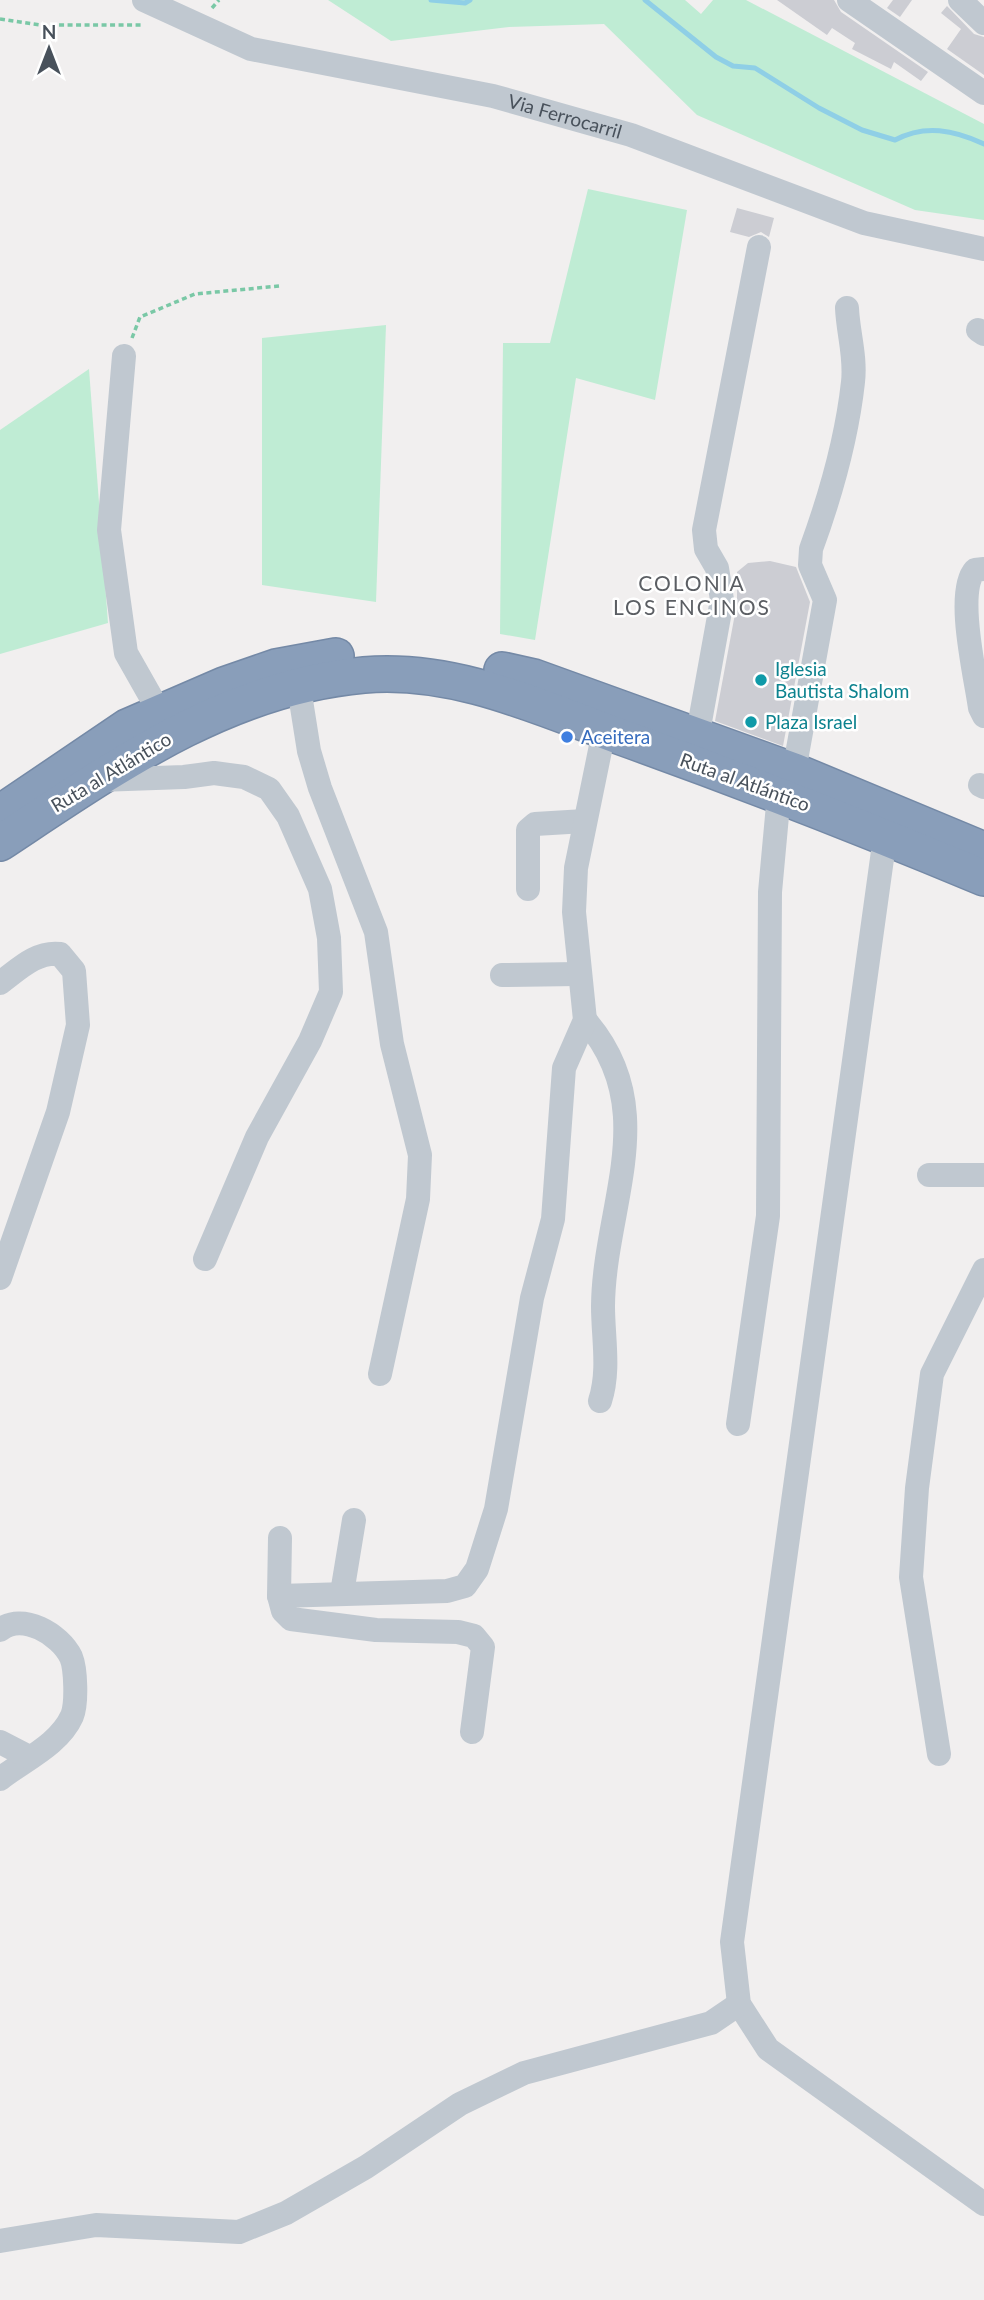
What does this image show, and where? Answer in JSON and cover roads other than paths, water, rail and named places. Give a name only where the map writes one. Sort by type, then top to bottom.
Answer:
[{"type":"highway","name":"Ruta al Atlántico","points":[[0,813],[127,727],[224,685],[276,667],[363,652],[445,657],[534,677],[697,738],[787,783],[885,837],[984,878]]},
{"type":"highway","name":"Ruta al Atlántico","points":[[0,843],[156,741],[266,695],[365,675],[442,679],[527,700],[604,731],[787,783],[984,850]]},
{"type":"street","name":"Via Ferrocarril","points":[[144,0],[200,15],[251,48],[494,96],[631,135],[864,223],[984,249]]},
{"type":"street","points":[[849,0],[984,93]]},
{"type":"street","points":[[960,0],[984,23]]},
{"type":"street","points":[[697,738],[722,600],[717,568],[706,549],[704,530],[759,247]]},
{"type":"street","points":[[738,1424],[768,1216],[770,892],[787,783],[825,600],[810,565],[811,549],[841,442],[853,382],[854,350],[848,332],[847,308]]},
{"type":"street","points":[[124,356],[109,530],[126,653],[160,713]]},
{"type":"street","points":[[984,569],[975,570],[971,575],[965,597],[980,708],[984,716]]},
{"type":"street","points":[[299,688],[309,751],[320,788],[376,932],[392,1044],[420,1155],[418,1199],[380,1374]]},
{"type":"street","points":[[600,1401],[604,1388],[605,1363],[603,1306],[627,1136],[616,1072],[604,1042],[585,1020],[578,974],[576,868],[604,731]]},
{"type":"street","points":[[95,780],[184,777],[214,773],[244,777],[269,789],[288,816],[320,889],[329,938],[331,992],[310,1041],[257,1137],[205,1259]]},
{"type":"street","points":[[528,889],[528,830],[534,824],[585,821]]},
{"type":"street","points":[[885,837],[732,1942],[739,2004],[768,2049],[984,2204]]},
{"type":"street","points":[[0,983],[35,958],[48,952],[60,954],[74,971],[78,1025],[58,1112],[0,1278]]},
{"type":"street","points":[[502,975],[578,974]]},
{"type":"street","points":[[279,1596],[447,1591],[465,1586],[477,1569],[501,1494],[532,1298],[553,1219],[564,1068],[585,1020]]},
{"type":"street","points":[[929,1175],[984,1175]]},
{"type":"street","points":[[939,1754],[911,1577],[917,1488],[932,1374],[984,1270]]},
{"type":"street","points":[[342,1593],[354,1520]]},
{"type":"street","points":[[280,1538],[279,1596],[283,1611],[291,1619],[376,1630],[458,1632],[474,1636],[483,1647],[472,1732]]},
{"type":"street","points":[[0,1630],[8,1624],[31,1624],[60,1642],[72,1659],[73,1714],[57,1739],[29,1756],[0,1779]]},
{"type":"street","points":[[0,1742],[29,1756]]},
{"type":"street","points":[[0,2241],[96,2225],[239,2232],[286,2213],[366,2167],[460,2104],[524,2073],[711,2024],[739,2004]]},
{"type":"waterway","points":[[431,0],[465,3],[470,0]]},
{"type":"waterway","points":[[645,0],[716,57],[733,66],[755,68],[819,108],[862,130],[895,140],[917,132],[951,132],[984,144]]},
{"type":"place","name":"Iglesia Bautista Shalom","points":[[761,680]]},
{"type":"place","name":"Plaza Israel","points":[[751,722]]},
{"type":"place","name":"Aceitera","points":[[567,737]]},
{"type":"district","name":"COLONIA LOS ENCINOS","points":[[692,596]]}]
